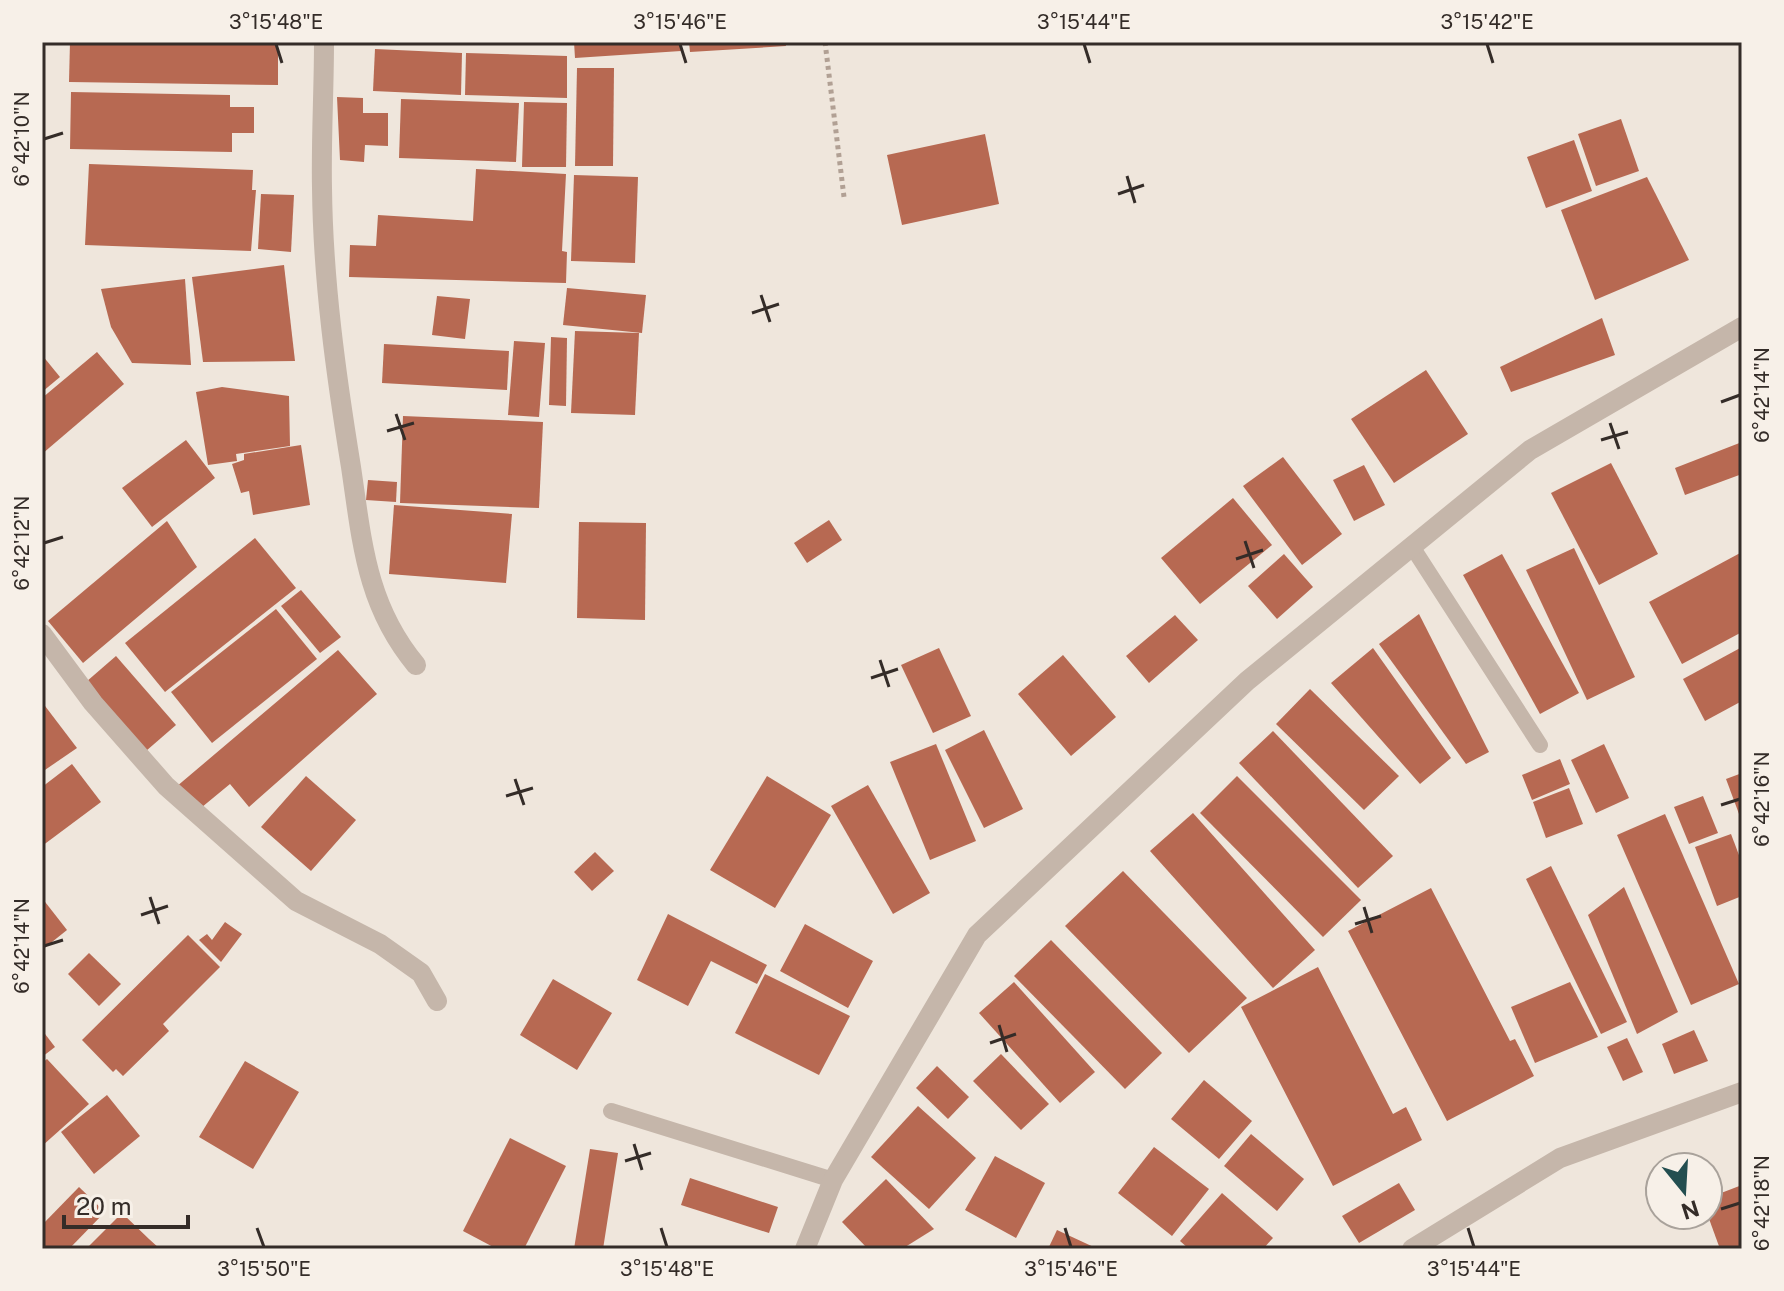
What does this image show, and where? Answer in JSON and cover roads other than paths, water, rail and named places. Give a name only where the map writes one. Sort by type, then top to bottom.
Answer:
[{"type":"street","points":[[324,42],[322,191],[335,371],[369,576],[377,604],[393,638],[416,665]]},
{"type":"street","points":[[805,1249],[833,1180],[977,935],[1247,681],[1530,450],[1742,327]]},
{"type":"street","points":[[42,634],[93,703],[166,786],[296,901],[380,944],[421,973],[437,1001]]},
{"type":"street","points":[[1412,1249],[1560,1158],[1742,1092]]},
{"type":"lane","points":[[1411,545],[1540,745]]},
{"type":"lane","points":[[611,1111],[833,1180]]}]
